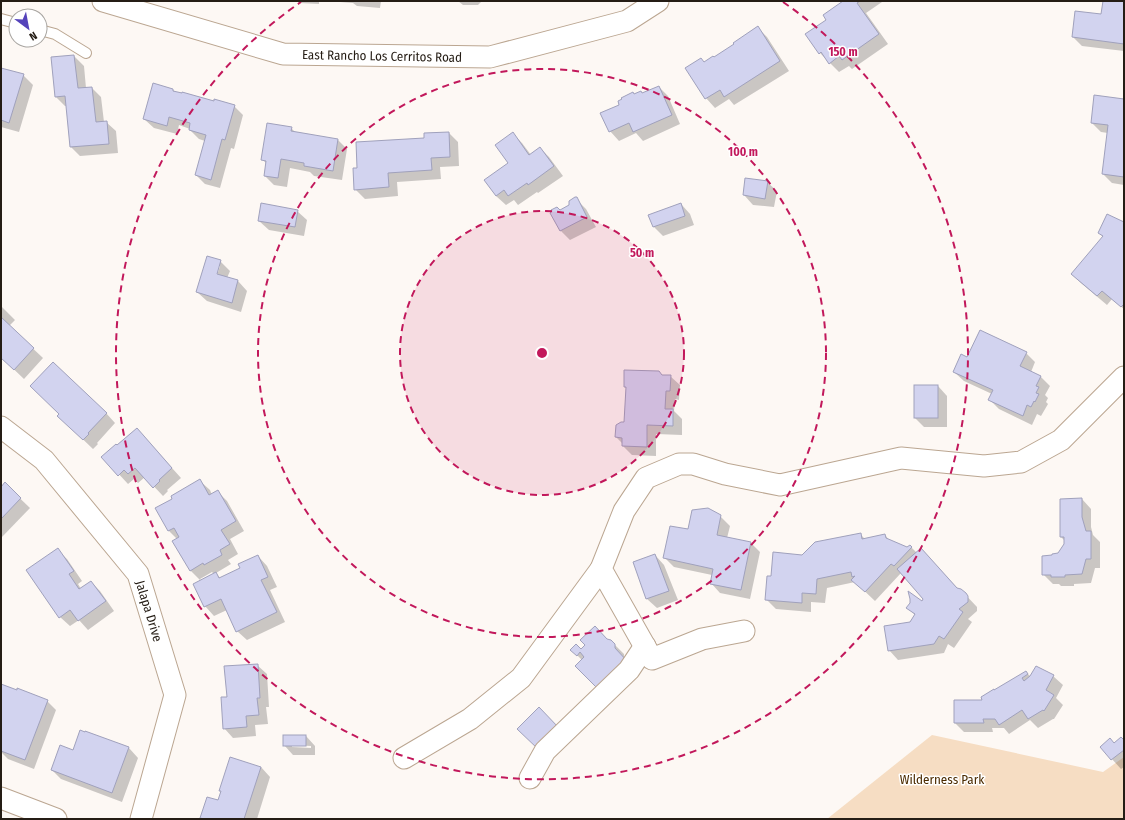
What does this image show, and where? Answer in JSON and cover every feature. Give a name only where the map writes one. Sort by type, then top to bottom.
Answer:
[{"type":"street","name":"East Rancho Los Cerritos Road","points":[[103,1],[283,54],[490,57],[627,21],[658,1]]},
{"type":"street","points":[[404,758],[470,720],[521,678],[601,569],[624,511],[646,478],[679,464],[693,464],[725,474],[780,485],[901,458],[984,466],[1021,462],[1061,440],[1124,378]]},
{"type":"street","name":"Jalapa Drive","points":[[1,427],[44,460],[138,574],[175,695],[141,819]]},
{"type":"street","points":[[601,569],[652,659],[702,639],[744,631]]},
{"type":"street","points":[[530,778],[545,751],[629,670],[645,646]]},
{"type":"street","points":[[1,798],[56,819]]},
{"type":"lane","points":[[48,32],[55,34],[86,52]]},
{"type":"green space","name":"Wilderness Park","points":[[932,735],[1103,772],[1124,757],[1124,819],[827,819]]},
{"type":"building","points":[[843,1],[860,1],[857,3],[879,34],[842,60],[839,56],[829,64],[821,52],[819,54],[805,34],[826,20],[823,15]]},
{"type":"building","points":[[1103,1],[1124,1],[1124,44],[1072,37],[1075,11],[1101,14]]},
{"type":"building","points":[[758,26],[780,61],[724,97],[720,90],[705,99],[685,68],[701,58],[704,62],[713,56],[714,57]]},
{"type":"building","points":[[74,55],[78,88],[92,87],[96,122],[107,121],[109,144],[70,147],[65,96],[55,97],[51,57]]},
{"type":"building","points":[[1,68],[24,74],[9,123],[1,120]]},
{"type":"building","points":[[153,83],[173,89],[173,91],[214,101],[214,99],[235,105],[225,140],[222,139],[211,180],[195,175],[206,135],[189,130],[190,123],[169,117],[167,126],[143,119]]},
{"type":"building","points":[[659,86],[672,115],[633,132],[629,123],[609,132],[600,113],[619,105],[618,101],[622,99],[621,98],[633,92],[634,94],[641,91],[642,93]]},
{"type":"building","points":[[1094,95],[1124,99],[1124,177],[1102,174],[1108,125],[1091,123]]},
{"type":"building","points":[[267,123],[292,127],[291,131],[338,139],[333,171],[304,166],[304,163],[281,159],[278,178],[264,176],[266,161],[261,160]]},
{"type":"building","points":[[449,132],[450,157],[431,158],[432,170],[388,173],[389,187],[354,190],[353,168],[357,168],[356,142],[424,138],[424,133]]},
{"type":"building","points":[[513,132],[529,155],[540,147],[554,166],[528,185],[527,183],[508,196],[504,190],[496,196],[484,180],[508,163],[495,145]]},
{"type":"building","points":[[745,178],[768,181],[765,199],[743,195]]},
{"type":"building","points":[[577,197],[587,217],[560,231],[550,213],[551,210],[557,207],[560,210],[569,205],[569,201]]},
{"type":"building","points":[[261,203],[298,210],[295,227],[258,221]]},
{"type":"building","points":[[681,203],[685,216],[653,227],[648,215]]},
{"type":"building","points":[[1107,214],[1124,222],[1124,304],[1121,307],[1102,291],[1097,296],[1071,274],[1103,236],[1098,233]]},
{"type":"building","points":[[207,256],[221,260],[217,274],[238,280],[232,303],[196,292]]},
{"type":"building","points":[[1,317],[34,348],[14,370],[1,358]]},
{"type":"building","points":[[980,330],[1027,352],[1020,366],[1041,376],[1036,386],[1039,387],[1036,393],[1039,394],[1031,407],[1027,405],[1023,416],[988,400],[993,390],[953,372],[961,354],[967,357]]},
{"type":"building","points":[[53,362],[107,413],[83,440],[57,416],[59,414],[30,386]]},
{"type":"building","points":[[624,370],[659,371],[662,375],[671,375],[670,391],[666,391],[665,409],[673,409],[673,426],[647,425],[647,447],[622,446],[622,438],[615,437],[616,425],[624,422],[626,387],[624,387]]},
{"type":"building","points":[[914,385],[938,385],[938,418],[914,418]]},
{"type":"building","points":[[137,428],[172,468],[153,488],[135,468],[128,474],[124,470],[118,476],[101,457]]},
{"type":"building","points":[[200,479],[209,495],[218,490],[236,521],[221,530],[230,544],[220,550],[222,555],[204,565],[203,563],[190,571],[172,541],[179,537],[174,528],[168,531],[155,508],[172,499],[171,496]]},
{"type":"building","points":[[5,482],[21,498],[1,519],[1,487]]},
{"type":"building","points":[[1082,498],[1082,517],[1086,531],[1091,531],[1091,559],[1086,559],[1082,574],[1065,575],[1065,577],[1051,577],[1051,575],[1042,575],[1042,556],[1058,553],[1064,544],[1064,537],[1060,537],[1060,499]]},
{"type":"building","points":[[708,508],[721,515],[717,535],[751,542],[741,590],[710,584],[713,569],[663,558],[670,526],[688,529],[692,510]]},
{"type":"building","points":[[861,533],[862,539],[885,534],[886,538],[907,547],[910,545],[912,547],[894,566],[891,564],[865,592],[851,580],[855,576],[852,577],[851,572],[817,579],[816,594],[802,593],[802,603],[765,600],[767,576],[771,576],[773,552],[802,555],[815,542]]},
{"type":"building","points":[[58,548],[74,571],[69,574],[79,589],[91,581],[106,601],[78,621],[70,610],[59,618],[26,570]]},
{"type":"building","points":[[921,548],[957,588],[966,593],[968,596],[968,602],[959,609],[963,612],[944,639],[939,636],[934,644],[888,651],[884,626],[910,622],[915,614],[906,608],[910,603],[908,591],[922,601],[923,599],[897,569]]},
{"type":"building","points":[[655,554],[669,591],[646,599],[633,562]]},
{"type":"building","points":[[258,555],[268,577],[261,580],[277,612],[236,632],[221,599],[204,607],[193,584],[216,572],[219,578],[240,568],[238,564]]},
{"type":"building","points":[[595,626],[607,639],[611,640],[615,644],[615,648],[628,662],[598,689],[575,666],[584,657],[580,652],[577,656],[570,650],[576,644],[581,649],[585,645],[580,640]]},
{"type":"building","points":[[258,664],[260,698],[257,698],[259,715],[246,716],[247,727],[223,729],[221,697],[227,697],[224,666]]},
{"type":"building","points":[[1036,666],[1054,675],[1046,690],[1054,695],[1044,711],[1043,710],[1028,719],[1022,710],[999,725],[995,719],[983,719],[984,723],[954,723],[954,700],[982,700],[981,697],[1026,671],[1028,674],[1022,678],[1024,681],[1030,676]]},
{"type":"building","points":[[1,684],[17,690],[17,688],[48,700],[25,760],[1,751]]},
{"type":"building","points":[[539,707],[559,728],[538,749],[517,729]]},
{"type":"building","points":[[80,730],[129,747],[112,793],[51,770],[60,745],[73,750]]},
{"type":"building","points":[[283,735],[306,735],[306,746],[283,746]]},
{"type":"building","points":[[1121,737],[1124,740],[1124,750],[1111,760],[1100,747],[1110,738],[1114,743]]},
{"type":"building","points":[[230,757],[261,767],[244,819],[200,818],[207,797],[218,800],[221,791],[219,791]]}]
